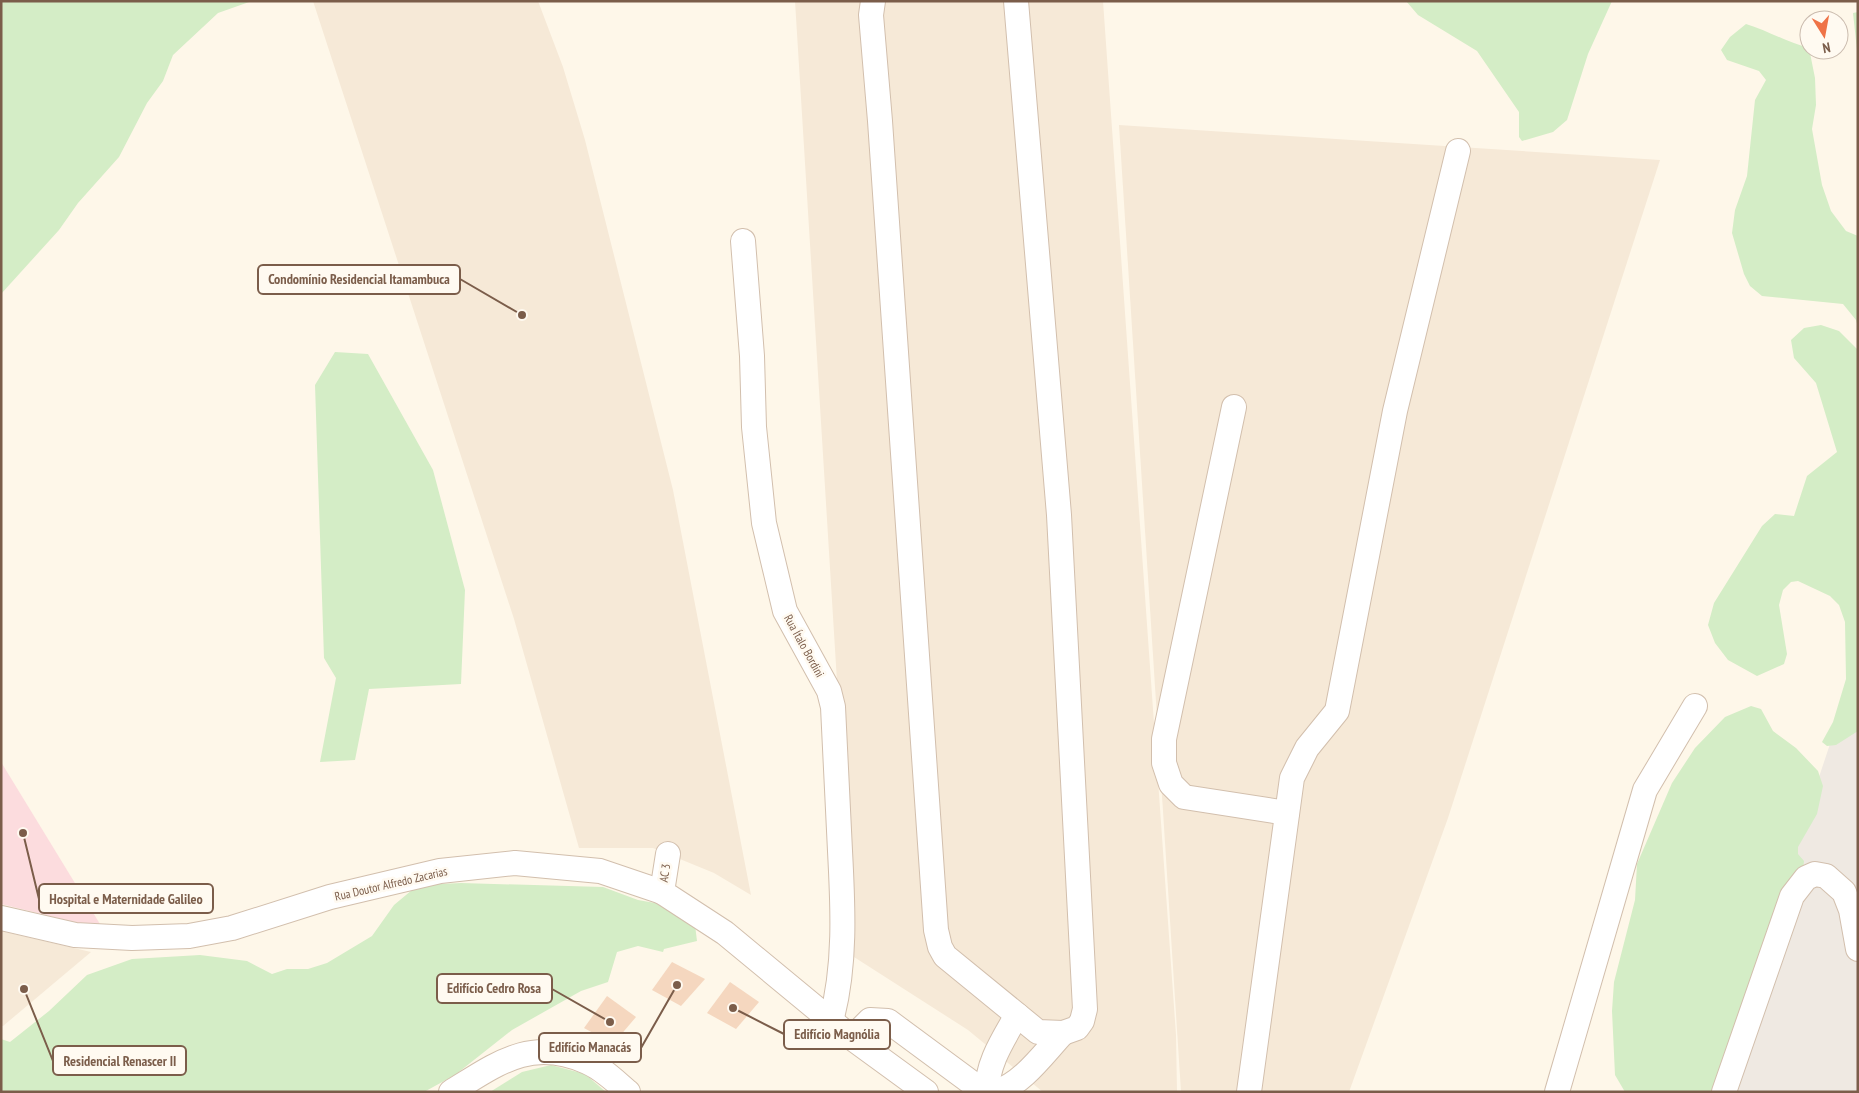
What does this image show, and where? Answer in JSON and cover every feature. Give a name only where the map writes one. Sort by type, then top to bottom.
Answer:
[{"type":"street","points":[[873,1],[871,14],[881,131],[936,930],[940,947],[945,956],[1017,1015],[1038,1032],[1063,1033],[1077,1028],[1082,1021],[1085,1009],[1059,515],[1016,1]]},
{"type":"street","points":[[1249,1092],[1292,778],[1307,748],[1336,711],[1395,412],[1458,151]]},
{"type":"street","name":"Rua Ítalo Bordini","points":[[743,241],[752,356],[754,427],[764,523],[785,612],[829,692],[833,707],[842,892],[841,962],[838,995],[831,1021]]},
{"type":"street","points":[[1234,407],[1164,738],[1164,763],[1171,784],[1184,797],[1287,813]]},
{"type":"street","points":[[1557,1092],[1645,790],[1695,706]]},
{"type":"street","name":"AC 3","points":[[662,892],[668,854]]},
{"type":"street","name":"Rua Doutor Alfredo Zacarias","points":[[1,918],[75,935],[132,938],[189,936],[232,928],[330,897],[440,871],[515,863],[600,871],[662,892],[725,933],[852,1038],[926,1092]]},
{"type":"street","points":[[1724,1092],[1792,896],[1806,878],[1815,874],[1826,876],[1844,892],[1851,910],[1858,949]]},
{"type":"street","points":[[852,1038],[870,1020],[888,1021],[985,1092],[992,1060],[1017,1015]]},
{"type":"street","points":[[995,1092],[1005,1089],[1021,1077],[1063,1033]]},
{"type":"street","points":[[451,1092],[497,1063],[531,1051],[559,1052],[589,1062],[628,1092]]},
{"type":"shaded area","points":[[313,1],[538,1],[563,67],[585,140],[673,490],[751,895],[714,873],[653,848],[579,848],[514,619]]},
{"type":"shaded area","points":[[795,1],[1103,1],[1176,1035],[1177,1092],[1043,1092],[968,1030],[854,957]]},
{"type":"shaded area","points":[[1119,125],[1660,160],[1448,818],[1349,1092],[1181,1092]]},
{"type":"shaded area","points":[[1837,723],[1858,730],[1858,1092],[1714,1092]]},
{"type":"shaded area","points":[[1,762],[103,929],[1,904]]},
{"type":"shaded area","points":[[1,931],[91,952],[3,1026],[1,1026]]},
{"type":"green space","points":[[1,1],[252,1],[218,13],[173,55],[163,81],[147,103],[119,157],[78,203],[59,230],[1,294]]},
{"type":"green space","points":[[1406,1],[1612,1],[1588,54],[1567,120],[1553,132],[1522,141],[1519,137],[1519,112],[1477,51],[1418,15]]},
{"type":"green space","points":[[1858,12],[1858,59],[1853,13]]},
{"type":"green space","points":[[1746,24],[1799,45],[1799,60],[1811,60],[1815,78],[1816,105],[1812,129],[1822,185],[1831,211],[1846,231],[1858,236],[1858,327],[1856,320],[1843,304],[1762,296],[1750,286],[1744,274],[1732,233],[1735,210],[1747,176],[1755,100],[1766,80],[1759,71],[1727,60],[1721,50],[1730,37]]},
{"type":"green space","points":[[1821,325],[1839,331],[1858,350],[1858,731],[1836,745],[1827,746],[1822,742],[1833,722],[1846,679],[1845,622],[1839,605],[1830,596],[1798,581],[1791,582],[1783,590],[1779,605],[1787,654],[1784,664],[1757,676],[1728,660],[1715,643],[1708,625],[1714,603],[1762,526],[1775,514],[1794,516],[1807,476],[1837,452],[1816,383],[1794,358],[1791,340],[1804,328]]},
{"type":"green space","points":[[335,352],[368,354],[433,470],[465,590],[461,684],[369,689],[355,760],[320,762],[336,678],[324,658],[315,385]]},
{"type":"green space","points":[[1751,706],[1761,709],[1773,731],[1796,748],[1818,771],[1823,786],[1817,814],[1798,847],[1798,854],[1804,861],[1803,869],[1727,1092],[1625,1092],[1615,1075],[1612,1011],[1614,982],[1635,900],[1637,864],[1672,783],[1695,748],[1725,717]]},
{"type":"green space","points":[[461,883],[603,887],[638,900],[655,903],[674,913],[694,917],[697,941],[664,949],[663,952],[638,946],[617,952],[608,982],[581,991],[512,1030],[455,1075],[424,1092],[1,1092],[1,1039],[10,1042],[49,1011],[87,975],[132,959],[200,955],[247,961],[272,974],[287,969],[308,969],[327,963],[372,936],[394,905],[418,885]]},
{"type":"green space","points":[[551,1065],[585,1074],[606,1092],[490,1092],[522,1072]]},
{"type":"building","points":[[672,962],[705,979],[681,1006],[652,990]]},
{"type":"building","points":[[730,982],[759,1002],[736,1029],[707,1013]]},
{"type":"building","points":[[607,996],[636,1017],[613,1044],[584,1028]]},
{"type":"place","name":"Condomínio Residencial Itamambuca","points":[[522,315]]},
{"type":"place","name":"Hospital e Maternidade Galileo","points":[[23,833]]},
{"type":"place","name":"Edifício Manacás","points":[[677,985]]},
{"type":"place","name":"Residencial Renascer II","points":[[24,989]]},
{"type":"place","name":"Edifício Magnólia","points":[[733,1008]]},
{"type":"place","name":"Edifício Cedro Rosa","points":[[610,1022]]}]
